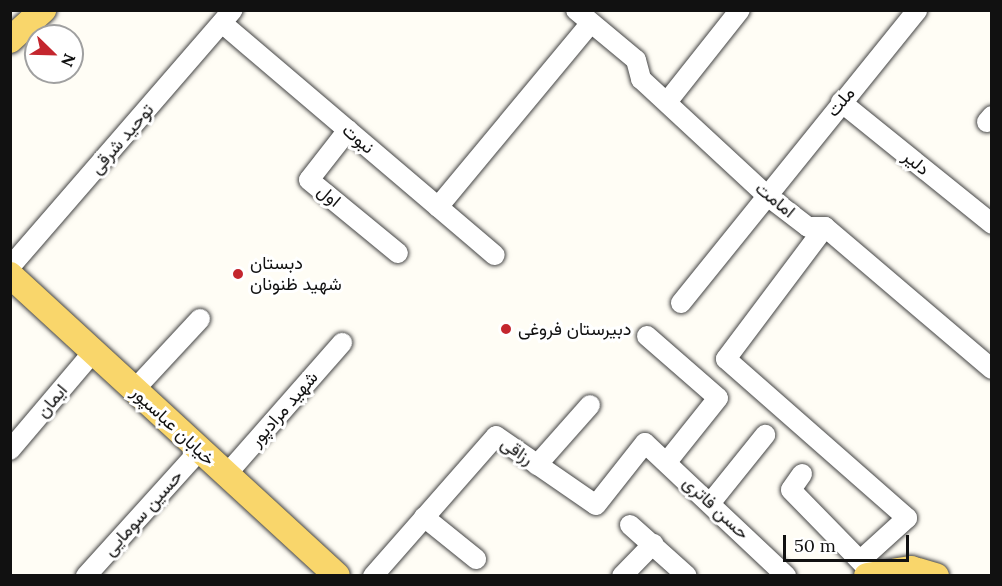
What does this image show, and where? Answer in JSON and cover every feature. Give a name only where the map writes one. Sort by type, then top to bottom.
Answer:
[{"type":"main road","points":[[10,40],[43,10]]},
{"type":"main road","name":"خیابان عباسپور","points":[[10,275],[337,576]]},
{"type":"main road","points":[[866,569],[910,569],[936,576]]},
{"type":"street","points":[[667,102],[740,10]]},
{"type":"street","name":"ملت","points":[[681,303],[765,194],[917,10]]},
{"type":"street","name":"نبوت","points":[[227,17],[348,130],[495,255]]},
{"type":"street","name":"توحید شرقی","points":[[10,267],[227,17]]},
{"type":"street","points":[[438,207],[583,17]]},
{"type":"street","name":"امامت","points":[[583,17],[636,60],[641,80],[765,194],[808,227],[825,227],[992,369]]},
{"type":"street","name":"دلیر","points":[[841,102],[992,224]]},
{"type":"street","name":"اول","points":[[348,130],[309,180],[398,253]]},
{"type":"street","points":[[802,474],[791,490],[866,569],[907,518],[726,359],[825,227]]},
{"type":"street","points":[[134,390],[200,319]]},
{"type":"street","points":[[647,336],[718,398],[667,462]]},
{"type":"street","name":"شهید مرادپور","points":[[226,475],[342,343]]},
{"type":"street","name":"ایمان","points":[[10,450],[93,352]]},
{"type":"street","points":[[537,465],[590,405]]},
{"type":"street","points":[[712,501],[765,435]]},
{"type":"street","name":"رزاقی","points":[[373,576],[496,436],[596,505],[645,443]]},
{"type":"street","name":"حسن فاتری","points":[[645,443],[712,501],[786,576]]},
{"type":"street","name":"حسین سومایی","points":[[86,576],[199,451]]},
{"type":"street","points":[[424,517],[476,559]]},
{"type":"street","points":[[630,525],[687,576]]},
{"type":"street","points":[[622,576],[653,544]]},
{"type":"place","name":"دبستان شهید ظنونان","points":[[238,274]]},
{"type":"place","name":"دبیرستان فروغی","points":[[506,329]]}]
